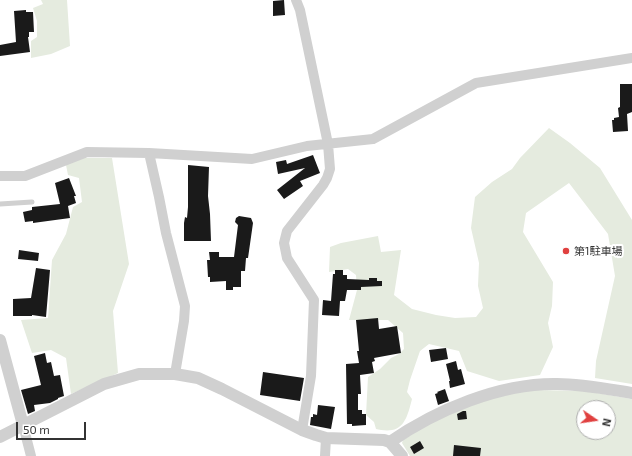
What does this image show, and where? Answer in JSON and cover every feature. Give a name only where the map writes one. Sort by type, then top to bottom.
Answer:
[{"type":"street","points":[[296,0],[300,10],[328,144],[330,169],[327,178],[287,231],[284,243],[288,258],[314,300],[310,376],[302,430]]},
{"type":"street","points":[[0,176],[25,176],[87,152],[149,153],[252,159],[307,146],[372,139],[476,83],[632,58]]},
{"type":"street","points":[[149,153],[166,233],[185,306],[184,322],[174,374]]},
{"type":"street","points":[[0,340],[31,456]]},
{"type":"street","points":[[0,437],[104,384],[139,374],[174,374],[198,378],[302,430],[326,438],[384,440],[390,442],[402,456]]},
{"type":"street","points":[[390,442],[439,414],[464,403],[518,386],[556,384],[577,385],[632,393]]},
{"type":"street","points":[[325,456],[326,438]]},
{"type":"lane","points":[[0,204],[32,202]]},
{"type":"shaded area","points":[[41,0],[67,0],[70,46],[51,54],[31,58],[31,41],[37,37],[37,21],[33,8],[43,4]]},
{"type":"shaded area","points":[[549,128],[600,168],[632,220],[632,384],[595,378],[596,361],[615,276],[608,234],[569,183],[526,213],[523,232],[553,282],[552,306],[548,323],[553,347],[540,375],[499,381],[467,371],[459,351],[429,344],[420,351],[410,380],[407,392],[412,399],[404,422],[397,429],[376,429],[374,422],[366,415],[368,377],[404,349],[403,333],[388,320],[349,320],[357,290],[356,275],[348,269],[329,272],[330,247],[341,243],[378,236],[381,252],[401,250],[394,295],[412,309],[455,318],[476,317],[483,308],[478,286],[479,263],[471,228],[475,197],[492,182],[512,169],[520,158]]},
{"type":"shaded area","points":[[82,158],[112,158],[129,264],[113,311],[118,373],[71,394],[66,358],[51,350],[32,353],[21,320],[48,318],[52,260],[66,234],[73,207],[82,202],[79,178],[68,175],[66,165]]},
{"type":"shaded area","points":[[537,390],[585,391],[632,399],[632,456],[410,456],[402,443],[403,440],[429,424],[456,410],[513,393]]},
{"type":"building","points":[[284,0],[285,15],[273,16],[273,1]]},
{"type":"building","points":[[26,10],[26,12],[33,12],[34,32],[29,32],[28,37],[30,52],[0,56],[0,45],[16,42],[14,11]]},
{"type":"building","points":[[620,84],[632,84],[632,112],[627,114],[628,131],[613,132],[612,120],[619,117],[618,108],[620,107]]},
{"type":"building","points":[[313,155],[320,173],[300,181],[303,186],[284,199],[277,190],[305,168],[278,174],[276,162],[286,160],[287,164]]},
{"type":"building","points":[[188,165],[209,167],[208,196],[211,241],[184,241],[184,223],[185,217],[187,218],[188,207]]},
{"type":"building","points":[[69,178],[76,196],[74,196],[76,203],[68,206],[70,218],[33,223],[33,221],[25,222],[23,212],[32,210],[32,207],[60,204],[55,183]]},
{"type":"building","points":[[239,216],[251,218],[253,223],[248,258],[246,258],[245,271],[241,271],[241,287],[233,287],[233,290],[226,290],[226,281],[210,282],[210,277],[208,277],[207,260],[210,260],[209,252],[219,252],[219,257],[234,257],[238,225],[235,222],[236,218]]},
{"type":"building","points":[[19,250],[39,253],[38,261],[18,259]]},
{"type":"building","points":[[36,268],[50,270],[46,317],[32,315],[13,316],[13,299],[31,298]]},
{"type":"building","points":[[335,270],[343,270],[343,275],[347,275],[347,279],[369,280],[369,278],[377,278],[377,281],[382,281],[382,286],[361,287],[361,290],[347,290],[345,301],[340,301],[339,316],[322,315],[323,300],[331,301],[333,274],[335,274]]},
{"type":"building","points":[[378,318],[379,329],[397,326],[401,353],[374,358],[375,361],[372,362],[374,373],[360,375],[361,394],[358,394],[358,410],[362,410],[362,414],[366,414],[366,425],[352,426],[352,424],[347,424],[346,364],[359,363],[356,320]]},
{"type":"building","points":[[446,348],[448,359],[431,362],[429,350]]},
{"type":"building","points":[[45,353],[47,363],[51,362],[54,376],[60,375],[64,396],[50,403],[34,405],[35,411],[28,414],[21,390],[41,385],[34,356]]},
{"type":"building","points":[[456,361],[458,370],[461,369],[465,384],[450,388],[446,364]]},
{"type":"building","points":[[263,372],[304,378],[300,401],[260,395]]},
{"type":"building","points":[[445,389],[449,401],[438,405],[435,394]]},
{"type":"building","points":[[318,405],[335,407],[331,429],[310,425],[313,414],[317,415]]},
{"type":"building","points":[[466,411],[467,419],[458,420],[457,414]]},
{"type":"building","points":[[420,441],[424,448],[414,454],[410,447]]},
{"type":"building","points":[[454,445],[481,448],[480,456],[453,456]]},
{"type":"place","name":"第1駐車場","points":[[566,251]]}]
